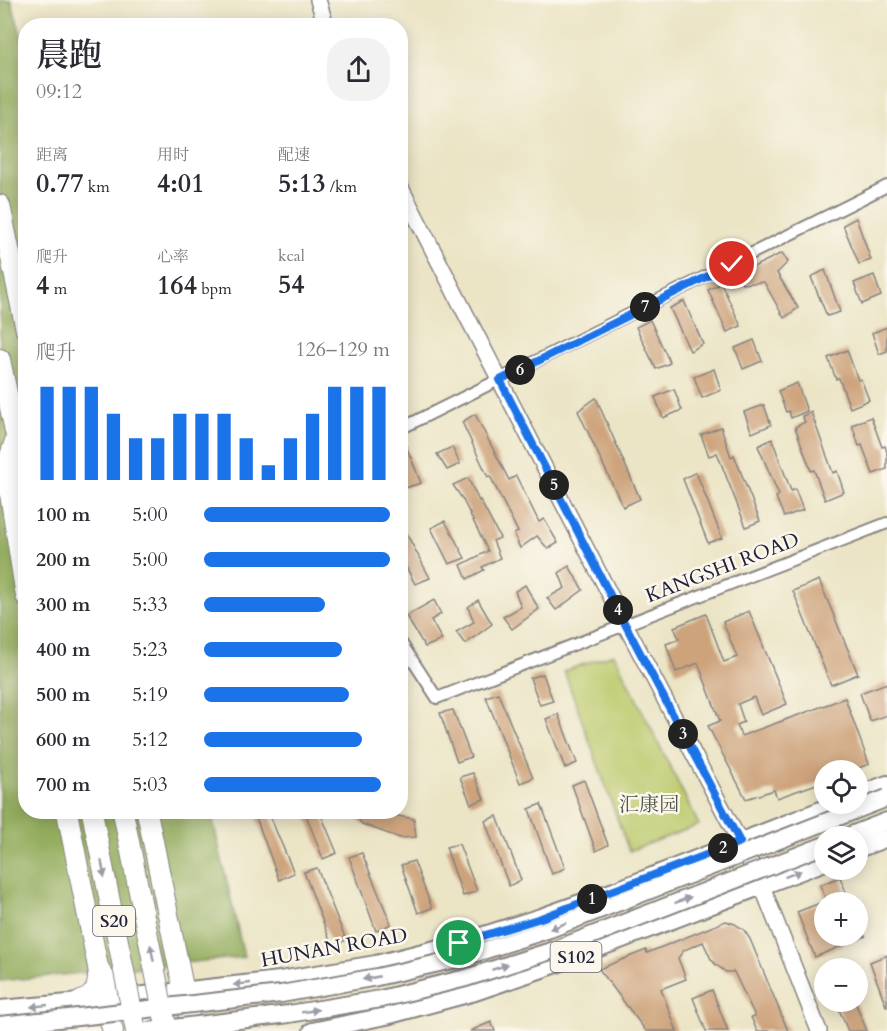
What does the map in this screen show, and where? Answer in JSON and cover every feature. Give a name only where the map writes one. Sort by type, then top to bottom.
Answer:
[{"type":"highway","points":[[0,205],[18,292]]},
{"type":"highway","points":[[0,358],[18,447]]},
{"type":"highway","points":[[16,438],[6,468],[18,545]]},
{"type":"highway","points":[[68,819],[103,1000],[113,1031]]},
{"type":"highway","name":"S20","points":[[93,819],[136,1031]]},
{"type":"highway","name":"S20","points":[[124,819],[168,1031]]},
{"type":"highway","points":[[148,819],[192,1031]]},
{"type":"highway","points":[[98,967],[106,980],[168,1031]]},
{"type":"highway","points":[[79,1002],[93,995],[97,989],[98,967]]},
{"type":"highway","points":[[103,1000],[120,1009],[147,1031]]},
{"type":"main road","points":[[318,0],[324,18]]},
{"type":"main road","points":[[408,202],[762,886],[819,1031]]},
{"type":"main road","points":[[868,791],[887,784]]},
{"type":"main road","points":[[0,1024],[281,994],[377,977],[461,958],[550,929],[887,798]]},
{"type":"main road","name":"HUNAN ROAD","points":[[0,1010],[280,980],[376,964],[459,943],[541,918],[814,813]]},
{"type":"main road","points":[[868,828],[887,821]]},
{"type":"main road","points":[[868,845],[887,838]]},
{"type":"main road","points":[[147,1031],[289,1014],[370,1001],[465,978],[554,950],[814,849]]},
{"type":"main road","name":"S102","points":[[312,1031],[386,1016],[475,992],[557,964],[814,866]]},
{"type":"street","points":[[408,425],[887,186]]},
{"type":"street","name":"KANGSHI ROAD","points":[[408,653],[437,698],[887,523]]},
{"type":"green space","points":[[0,0],[11,0],[18,24],[18,819],[213,819],[244,957],[0,981]]},
{"type":"green space","name":"汇康园","points":[[614,654],[699,825],[629,851],[564,671]]},
{"type":"building","points":[[856,218],[871,260],[859,264],[843,225]]},
{"type":"building","points":[[782,253],[788,262],[777,273],[798,308],[784,318],[764,282],[742,284],[739,274]]},
{"type":"building","points":[[825,270],[840,312],[827,316],[811,277]]},
{"type":"building","points":[[874,275],[881,296],[862,304],[854,283]]},
{"type":"building","points":[[721,283],[741,326],[727,332],[708,290]]},
{"type":"building","points":[[684,301],[703,344],[690,351],[670,308]]},
{"type":"building","points":[[650,320],[670,363],[656,369],[636,327]]},
{"type":"building","points":[[887,327],[887,351],[879,354],[872,333]]},
{"type":"building","points":[[754,340],[762,361],[743,369],[735,348]]},
{"type":"building","points":[[847,350],[858,380],[861,379],[869,400],[850,408],[839,378],[836,379],[828,358]]},
{"type":"building","points":[[714,369],[721,390],[702,398],[694,377]]},
{"type":"building","points":[[797,383],[807,411],[791,418],[789,411],[786,412],[778,391]]},
{"type":"building","points":[[674,389],[682,410],[663,418],[655,397]]},
{"type":"building","points":[[596,398],[640,499],[623,507],[578,411]]},
{"type":"building","points":[[764,405],[771,425],[752,433],[744,412]]},
{"type":"building","points":[[811,412],[833,473],[837,471],[844,492],[825,500],[814,470],[811,471],[795,427],[805,422],[802,416]]},
{"type":"building","points":[[475,414],[509,480],[516,476],[539,522],[544,519],[558,543],[548,549],[537,536],[520,548],[514,534],[518,532],[462,422]]},
{"type":"building","points":[[871,417],[882,447],[885,446],[887,452],[887,469],[873,474],[862,445],[859,446],[852,425]]},
{"type":"building","points":[[721,427],[731,457],[734,455],[760,521],[746,527],[717,453],[709,456],[701,435]]},
{"type":"building","points":[[772,439],[791,491],[795,489],[803,510],[784,517],[776,497],[779,495],[758,446]]},
{"type":"building","points":[[452,447],[460,464],[447,470],[437,454]]},
{"type":"building","points":[[408,451],[421,483],[408,487]]},
{"type":"building","points":[[696,472],[722,538],[708,543],[683,479]]},
{"type":"building","points":[[468,478],[500,538],[493,541],[500,558],[482,567],[484,570],[467,579],[461,565],[488,551],[463,500],[453,485]]},
{"type":"building","points":[[445,521],[465,558],[449,564],[431,528]]},
{"type":"building","points":[[408,537],[430,578],[415,584],[408,570]]},
{"type":"building","points":[[569,566],[583,590],[556,610],[547,598],[565,588],[559,573]]},
{"type":"building","points":[[819,580],[858,674],[831,685],[793,591]]},
{"type":"building","points":[[525,585],[539,609],[512,629],[503,617],[521,607],[515,591]]},
{"type":"building","points":[[434,600],[441,614],[431,620],[442,640],[425,647],[408,619],[408,615]]},
{"type":"building","points":[[478,600],[492,624],[465,644],[456,632],[474,622],[468,607]]},
{"type":"building","points":[[749,611],[787,704],[761,715],[754,697],[738,704],[744,722],[737,725],[741,736],[845,698],[868,760],[814,760],[814,785],[777,798],[774,790],[746,799],[708,726],[720,721],[698,663],[676,672],[666,644],[679,639],[674,627],[706,614],[724,662],[737,657],[723,622]]},
{"type":"building","points":[[543,674],[553,701],[540,705],[530,678]]},
{"type":"building","points":[[887,683],[887,715],[870,721],[860,693]]},
{"type":"building","points":[[498,693],[533,778],[520,783],[486,697]]},
{"type":"building","points":[[453,710],[471,757],[457,762],[440,713]]},
{"type":"building","points":[[558,714],[577,763],[565,768],[546,719]]},
{"type":"building","points":[[473,773],[484,799],[471,804],[460,777]]},
{"type":"building","points":[[584,780],[608,845],[596,851],[572,785]]},
{"type":"building","points":[[541,804],[565,868],[552,874],[529,809]]},
{"type":"building","points":[[497,816],[521,880],[509,886],[485,821]]},
{"type":"building","points":[[257,819],[271,819],[294,873],[279,880]]},
{"type":"building","points":[[308,819],[323,819],[337,853],[323,859]]},
{"type":"building","points":[[358,819],[414,819],[416,837],[400,838],[362,824]]},
{"type":"building","points":[[459,844],[477,891],[463,896],[446,847]]},
{"type":"building","points":[[362,853],[391,924],[376,931],[349,857]]},
{"type":"building","points":[[414,861],[432,908],[418,913],[401,865]]},
{"type":"building","points":[[317,868],[346,940],[332,946],[304,872]]},
{"type":"building","points":[[832,880],[841,880],[846,892],[823,892],[820,885]]},
{"type":"building","points":[[814,905],[814,946],[842,946],[815,957],[797,912]]},
{"type":"building","points":[[726,921],[744,930],[750,939],[788,1031],[757,1031],[751,1017],[755,1016],[734,972],[726,972],[715,964],[703,942],[684,950],[678,958],[686,979],[661,989],[677,1031],[646,1031],[599,969],[646,950],[647,953]]},
{"type":"building","points":[[887,955],[887,1006],[886,1006],[870,962]]},
{"type":"building","points":[[712,990],[728,1031],[706,1031],[693,998]]},
{"type":"building","points":[[840,1012],[859,1012],[867,1031],[848,1031]]},
{"type":"building","points":[[491,1022],[495,1031],[470,1031]]},
{"type":"route","points":[[459,943],[541,918],[740,842],[500,380],[732,264]]}]
